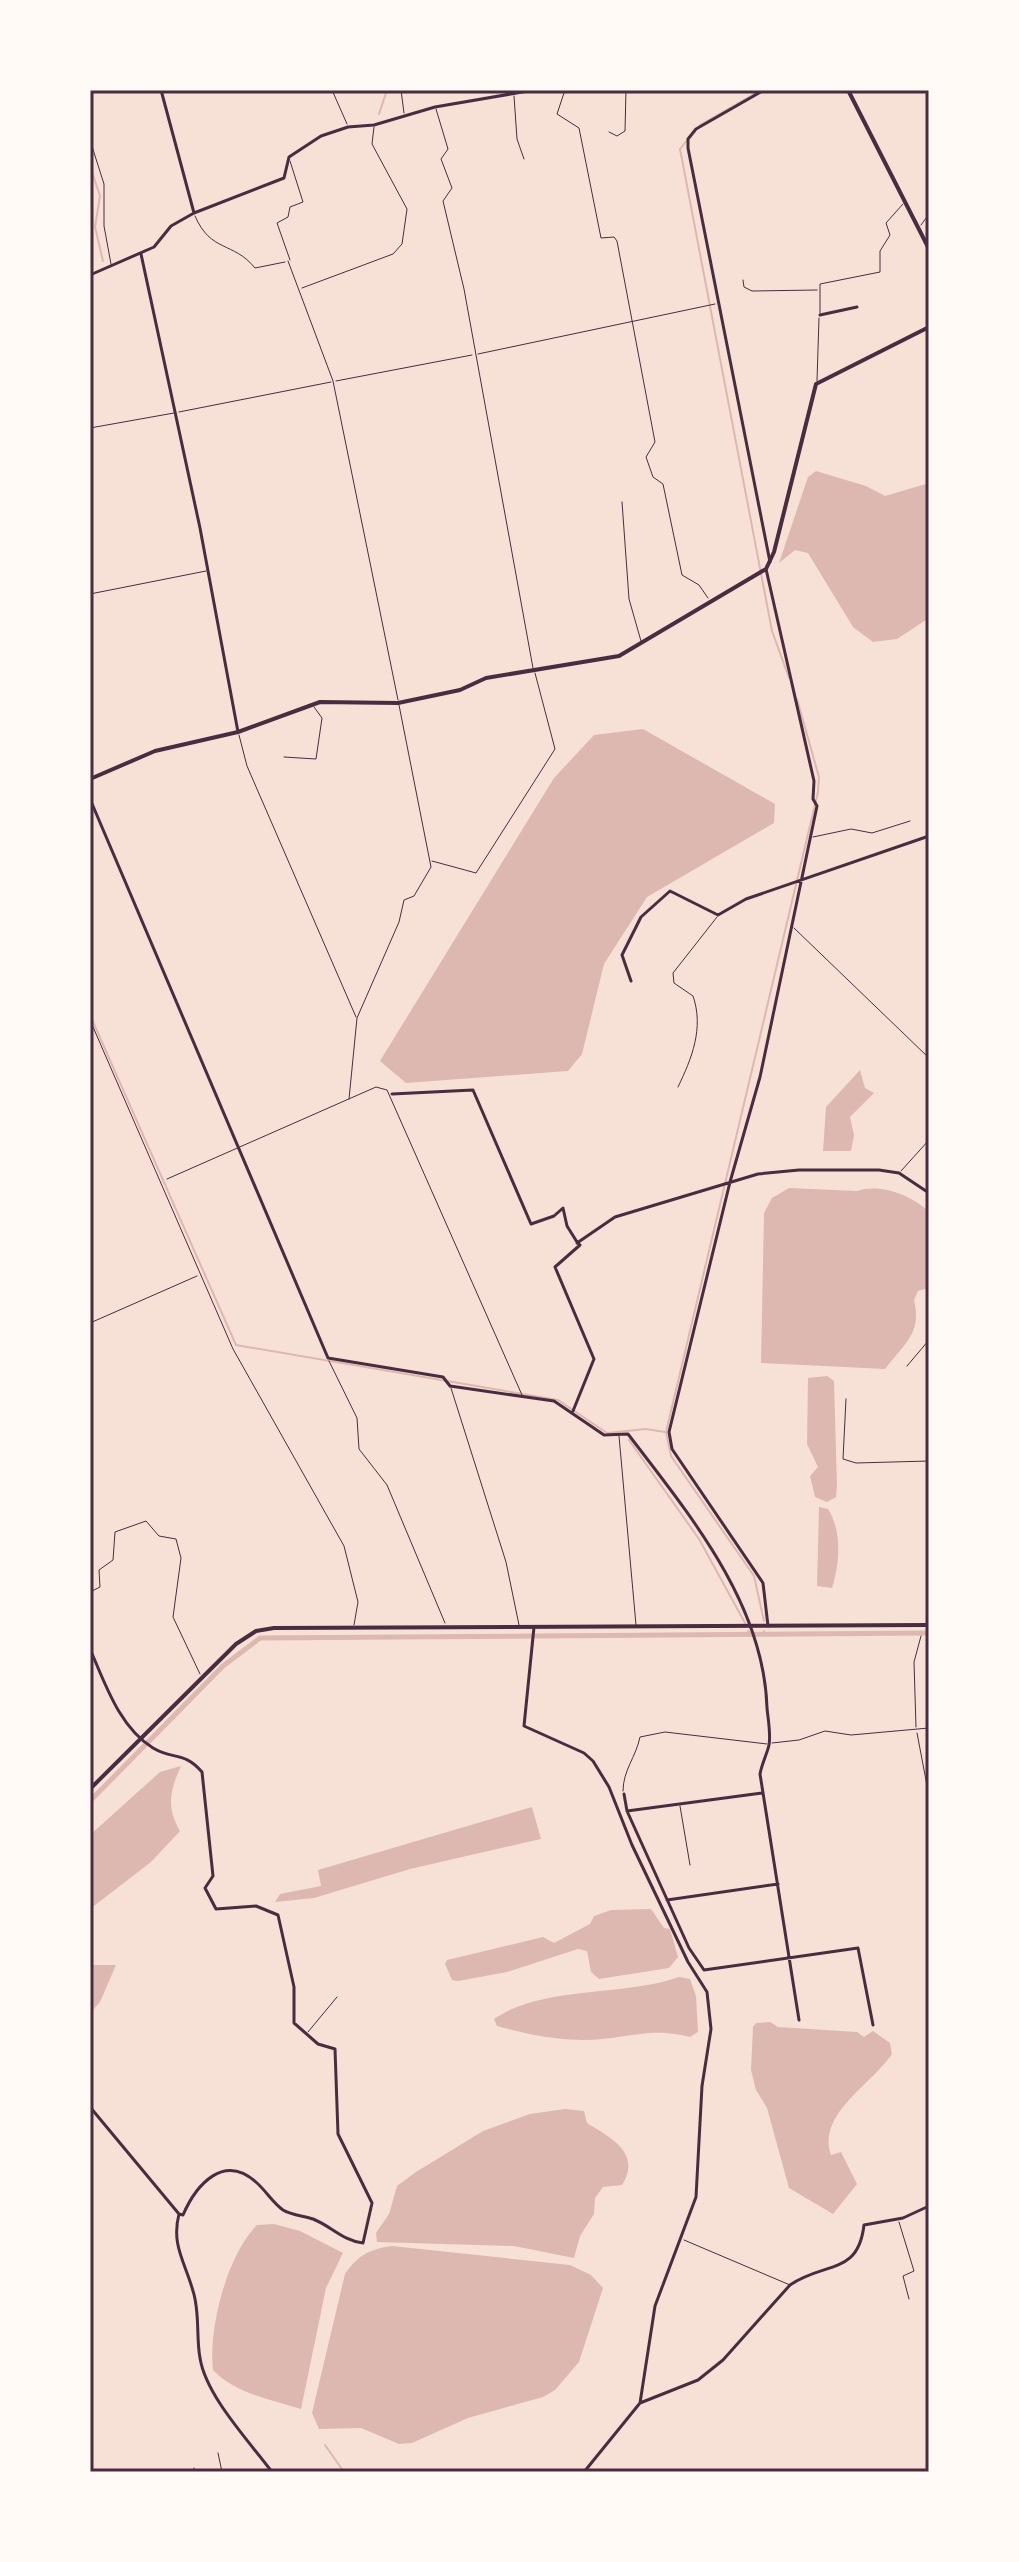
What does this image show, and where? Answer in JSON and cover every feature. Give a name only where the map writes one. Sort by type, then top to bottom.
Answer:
[{"type":"street","points":[[161,90],[194,213]]},
{"type":"street","points":[[90,275],[154,247],[171,226],[194,213],[284,178],[289,157],[321,136],[348,127],[374,125],[435,107],[534,90]]},
{"type":"street","points":[[764,90],[696,129],[688,139],[770,562]]},
{"type":"street","points":[[848,90],[929,249]]},
{"type":"street","points":[[141,254],[238,732]]},
{"type":"street","points":[[820,315],[857,307]]},
{"type":"street","points":[[90,779],[155,751],[238,732],[313,705],[398,703],[460,690],[486,678],[619,656],[766,569],[816,384],[929,327]]},
{"type":"street","points":[[766,569],[814,781],[813,799],[817,806],[760,1077],[730,1182],[669,1432],[672,1449],[763,1583],[768,1626]]},
{"type":"street","points":[[90,799],[328,1358],[448,1378],[450,1385],[554,1401],[573,1411],[604,1435],[628,1434],[676,1497],[722,1568],[753,1629],[766,1678],[769,1744],[760,1774],[799,2020]]},
{"type":"street","points":[[631,981],[622,955],[641,917],[662,896],[673,892],[718,915],[736,903],[929,836]]},
{"type":"street","points":[[392,1094],[473,1090],[531,1224],[554,1216],[563,1208],[567,1226],[580,1245],[555,1267],[594,1359],[573,1411]]},
{"type":"street","points":[[577,1243],[615,1217],[730,1182],[799,1170],[899,1173],[929,1193]]},
{"type":"street","points":[[90,1789],[236,1644],[256,1631],[274,1628],[636,1626],[753,1629],[768,1626],[929,1625]]},
{"type":"street","points":[[534,1628],[524,1726],[584,1753],[593,1761],[609,1787],[632,1845],[707,1992],[711,2029],[702,2086],[698,2183],[682,2239],[655,2306],[640,2403]]},
{"type":"street","points":[[90,1649],[120,1715],[152,1747],[181,1755],[202,1772],[213,1876],[205,1888],[216,1909],[256,1906],[278,1915],[294,1987],[294,2023],[318,2044],[335,2049],[338,2134],[372,2203],[363,2243],[342,2237],[317,2220],[281,2209],[254,2180],[238,2170],[220,2171],[206,2178],[190,2197],[183,2215],[179,2214]]},
{"type":"street","points":[[627,1811],[763,1792]]},
{"type":"street","points":[[624,1794],[627,1811],[699,1965],[706,1971],[858,1948],[873,2025]]},
{"type":"street","points":[[667,1900],[778,1884]]},
{"type":"street","points":[[696,1974],[699,1965]]},
{"type":"street","points":[[90,2107],[179,2214]]},
{"type":"street","points":[[584,2472],[640,2403],[698,2380],[723,2360],[790,2285],[803,2276],[847,2263],[862,2244],[864,2225],[898,2219],[929,2206]]},
{"type":"street","points":[[179,2214],[174,2231],[178,2256],[194,2292],[200,2360],[207,2382],[272,2472]]},
{"type":"lane","points":[[332,90],[348,127]]},
{"type":"lane","points":[[401,90],[405,115]]},
{"type":"lane","points":[[565,90],[557,114],[579,128],[601,238],[614,237],[617,241],[655,442],[646,457],[648,468],[663,484],[682,575],[699,585],[711,602]]},
{"type":"lane","points":[[609,132],[617,136],[625,131],[626,90]]},
{"type":"lane","points":[[514,94],[517,139],[524,159]]},
{"type":"lane","points":[[430,861],[476,873],[555,749],[534,672],[463,281],[443,201],[452,188],[441,159],[448,149],[435,107]]},
{"type":"lane","points":[[90,124],[90,139],[104,184],[104,226],[111,264]]},
{"type":"lane","points":[[299,289],[393,254],[402,244],[407,209],[372,144],[374,125]]},
{"type":"lane","points":[[194,213],[203,234],[243,254],[255,268],[288,261],[291,256],[277,223],[288,217],[290,207],[303,202],[289,157]]},
{"type":"lane","points":[[816,384],[820,284],[878,275],[880,251],[890,235],[887,221],[905,202]]},
{"type":"lane","points":[[918,228],[929,214]]},
{"type":"lane","points":[[288,261],[333,381],[431,867],[414,896],[404,900],[399,922],[357,1018],[349,1099]]},
{"type":"lane","points":[[743,280],[744,287],[750,291],[820,290]]},
{"type":"lane","points":[[90,428],[475,355],[720,303]]},
{"type":"lane","points":[[622,502],[629,599],[641,643]]},
{"type":"lane","points":[[90,594],[206,571]]},
{"type":"lane","points":[[284,757],[316,759],[322,718],[313,705]]},
{"type":"lane","points":[[238,732],[247,766],[357,1018]]},
{"type":"lane","points":[[811,837],[851,829],[872,833],[910,821]]},
{"type":"lane","points":[[678,1087],[695,1050],[697,1007],[693,996],[674,983],[673,973],[718,915]]},
{"type":"lane","points":[[792,926],[929,1058]]},
{"type":"lane","points":[[90,1020],[233,1349],[344,1546],[358,1602],[354,1629]]},
{"type":"lane","points":[[167,1179],[376,1087],[392,1094],[523,1396]]},
{"type":"lane","points":[[899,1173],[929,1140]]},
{"type":"lane","points":[[90,1323],[199,1276]]},
{"type":"lane","points":[[907,1366],[929,1340]]},
{"type":"lane","points":[[328,1358],[357,1418],[359,1449],[387,1485],[447,1628]]},
{"type":"lane","points":[[450,1385],[506,1562],[520,1627]]},
{"type":"lane","points":[[846,1399],[843,1459],[856,1463],[929,1461]]},
{"type":"lane","points":[[619,1436],[636,1626]]},
{"type":"lane","points":[[90,1592],[100,1587],[96,1573],[113,1560],[115,1532],[146,1521],[159,1536],[176,1539],[181,1558],[173,1617],[202,1679]]},
{"type":"lane","points":[[921,1636],[914,1662],[916,1730],[929,1796]]},
{"type":"lane","points":[[624,1794],[625,1769],[637,1752],[640,1737],[665,1732],[769,1744],[799,1740],[825,1731],[851,1735],[929,1728]]},
{"type":"lane","points":[[680,1804],[690,1865]]},
{"type":"lane","points":[[305,2035],[337,1997]]},
{"type":"lane","points":[[898,2219],[914,2271],[903,2276],[909,2299]]},
{"type":"lane","points":[[682,2239],[790,2285]]},
{"type":"lane","points":[[218,2453],[222,2472]]},
{"type":"shaded area","points":[[816,471],[866,486],[885,496],[929,483],[929,618],[897,639],[873,642],[853,627],[808,553],[795,550],[779,563],[808,477]]},
{"type":"shaded area","points":[[643,729],[775,804],[774,823],[647,897],[604,964],[582,1054],[568,1071],[406,1083],[380,1061],[554,778],[594,735]]},
{"type":"shaded area","points":[[860,1070],[865,1088],[874,1093],[850,1117],[854,1135],[851,1151],[823,1151],[826,1107]]},
{"type":"shaded area","points":[[789,1188],[885,1190],[905,1196],[929,1212],[929,1288],[918,1291],[914,1300],[914,1329],[885,1369],[761,1363],[764,1213],[772,1198]]},
{"type":"shaded area","points":[[827,1376],[834,1381],[837,1486],[836,1497],[827,1502],[815,1497],[810,1476],[818,1467],[807,1444],[808,1378]]},
{"type":"shaded area","points":[[819,1507],[828,1509],[838,1537],[837,1568],[832,1588],[817,1586]]},
{"type":"shaded area","points":[[181,1766],[171,1798],[180,1831],[151,1862],[90,1909],[90,1835],[160,1772]]},
{"type":"shaded area","points":[[532,1807],[541,1839],[410,1869],[314,1898],[275,1902],[280,1894],[321,1886],[318,1870]]},
{"type":"shaded area","points":[[651,1909],[664,1928],[670,1929],[678,1957],[669,1968],[599,1979],[591,1972],[587,1951],[578,1949],[507,1972],[458,1981],[452,1980],[445,1964],[447,1960],[543,1937],[554,1943],[590,1924],[594,1916],[611,1910]]},
{"type":"shaded area","points":[[90,1965],[116,1965],[100,2002],[90,2013]]},
{"type":"shaded area","points":[[679,1977],[690,1979],[696,1996],[698,2032],[690,2037],[661,2033],[563,2039],[497,2026],[494,2019],[536,2001],[634,1987]]},
{"type":"shaded area","points":[[770,2022],[778,2027],[857,2032],[864,2037],[873,2031],[890,2043],[892,2054],[848,2101],[831,2127],[828,2140],[831,2155],[841,2152],[857,2184],[833,2214],[789,2188],[767,2108],[756,2090],[751,2070],[753,2027],[756,2023]]},
{"type":"shaded area","points":[[565,2109],[584,2111],[587,2123],[621,2148],[628,2164],[622,2185],[603,2187],[595,2198],[594,2214],[580,2236],[574,2258],[514,2246],[377,2242],[376,2233],[389,2214],[397,2186],[416,2172],[483,2131],[530,2114]]},
{"type":"shaded area","points":[[274,2224],[300,2231],[343,2253],[326,2288],[301,2409],[242,2390],[213,2370],[217,2314],[229,2273],[246,2238],[257,2225]]},
{"type":"shaded area","points":[[392,2246],[570,2265],[591,2275],[603,2288],[579,2362],[555,2390],[543,2397],[468,2418],[412,2443],[399,2444],[361,2428],[319,2429],[312,2413],[345,2274],[365,2254]]},
{"type":"waterway","points":[[379,114],[387,90]]},
{"type":"waterway","points":[[700,125],[756,93]]},
{"type":"waterway","points":[[688,139],[680,149],[772,631],[789,678]]},
{"type":"waterway","points":[[90,166],[100,196],[95,227],[103,261]]},
{"type":"waterway","points":[[764,1621],[754,1576],[671,1456],[666,1432],[818,792],[819,777],[797,699]]},
{"type":"waterway","points":[[90,1015],[236,1345],[558,1400],[607,1433],[646,1429],[665,1432]]},
{"type":"waterway","points":[[629,1440],[699,1539],[745,1623]]},
{"type":"waterway","points":[[90,1801],[223,1666],[260,1638],[929,1633]]},
{"type":"waterway","points":[[325,2445],[344,2472]]}]
